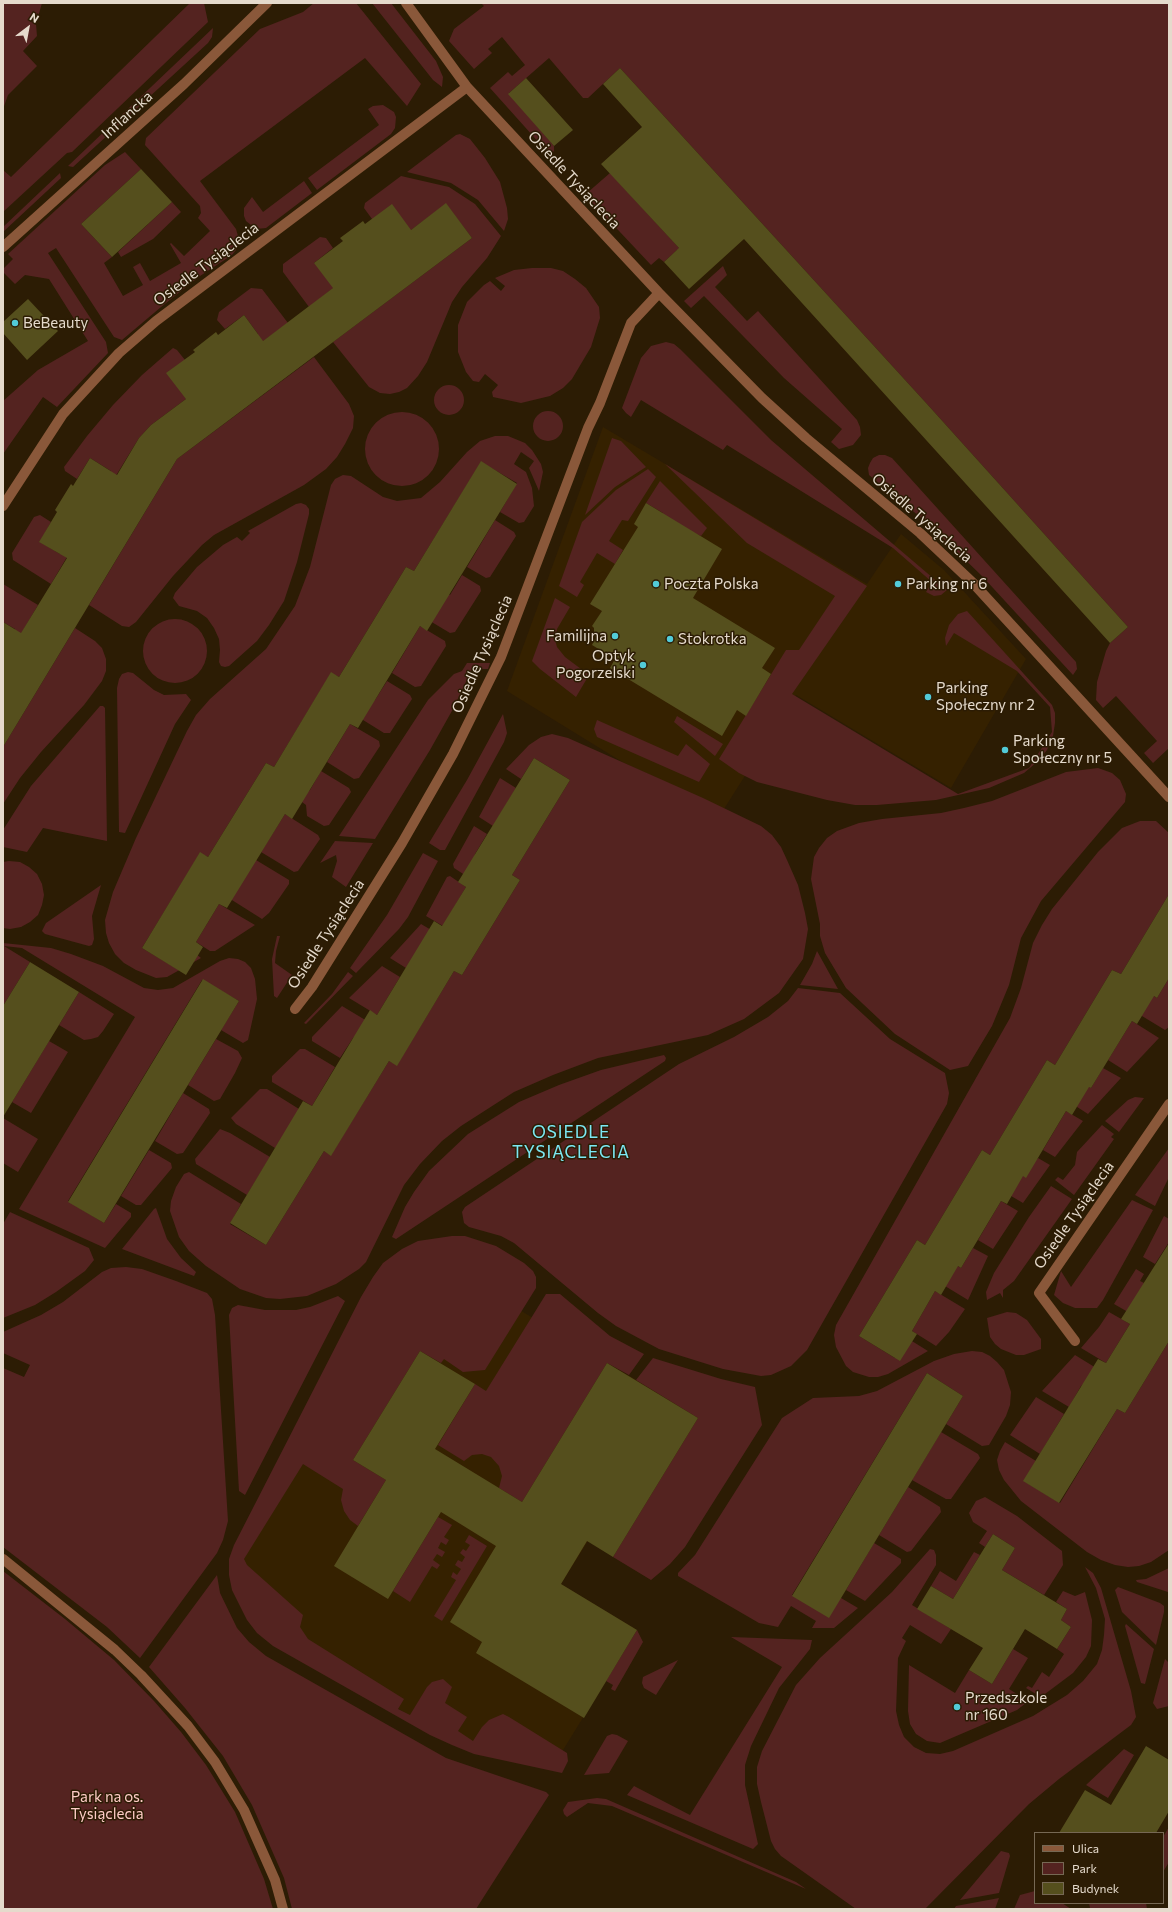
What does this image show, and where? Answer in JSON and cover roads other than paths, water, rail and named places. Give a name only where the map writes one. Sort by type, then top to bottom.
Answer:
[{"type":"street","name":"Inflancka","points":[[3,247],[184,84],[267,3]]},
{"type":"street","name":"Osiedle Tysiąclecia","points":[[406,3],[467,87],[659,293],[762,398],[806,438],[920,533],[973,583],[1169,797]]},
{"type":"street","name":"Osiedle Tysiąclecia","points":[[3,506],[63,414],[119,354],[156,321],[467,87]]},
{"type":"street","name":"Osiedle Tysiąclecia","points":[[295,1009],[312,987],[402,843],[454,754],[501,657],[588,428],[600,403],[631,323],[659,293]]},
{"type":"street","name":"Osiedle Tysiąclecia","points":[[1075,1341],[1039,1293],[1169,1104]]},
{"type":"street","points":[[3,1559],[115,1650],[162,1697],[188,1726],[215,1762],[244,1810],[275,1880],[283,1909]]},
{"type":"place","name":"BeBeauty","points":[[15,323]]},
{"type":"place","name":"Poczta Polska","points":[[656,584]]},
{"type":"place","name":"Parking nr 6","points":[[898,584]]},
{"type":"place","name":"Familijna","points":[[615,636]]},
{"type":"place","name":"Stokrotka","points":[[670,639]]},
{"type":"place","name":"Optyk Pogorzelski","points":[[643,665]]},
{"type":"place","name":"Parking Społeczny nr 2","points":[[928,697]]},
{"type":"place","name":"Parking Społeczny nr 5","points":[[1005,750]]},
{"type":"place","name":"Przedszkole nr 160","points":[[957,1707]]},
{"type":"district","name":"OSIEDLE TYSIĄCLECIA","points":[[571,1142]]},
{"type":"park label","name":"Park na os. Tysiąclecia","points":[[107,1806]]}]
